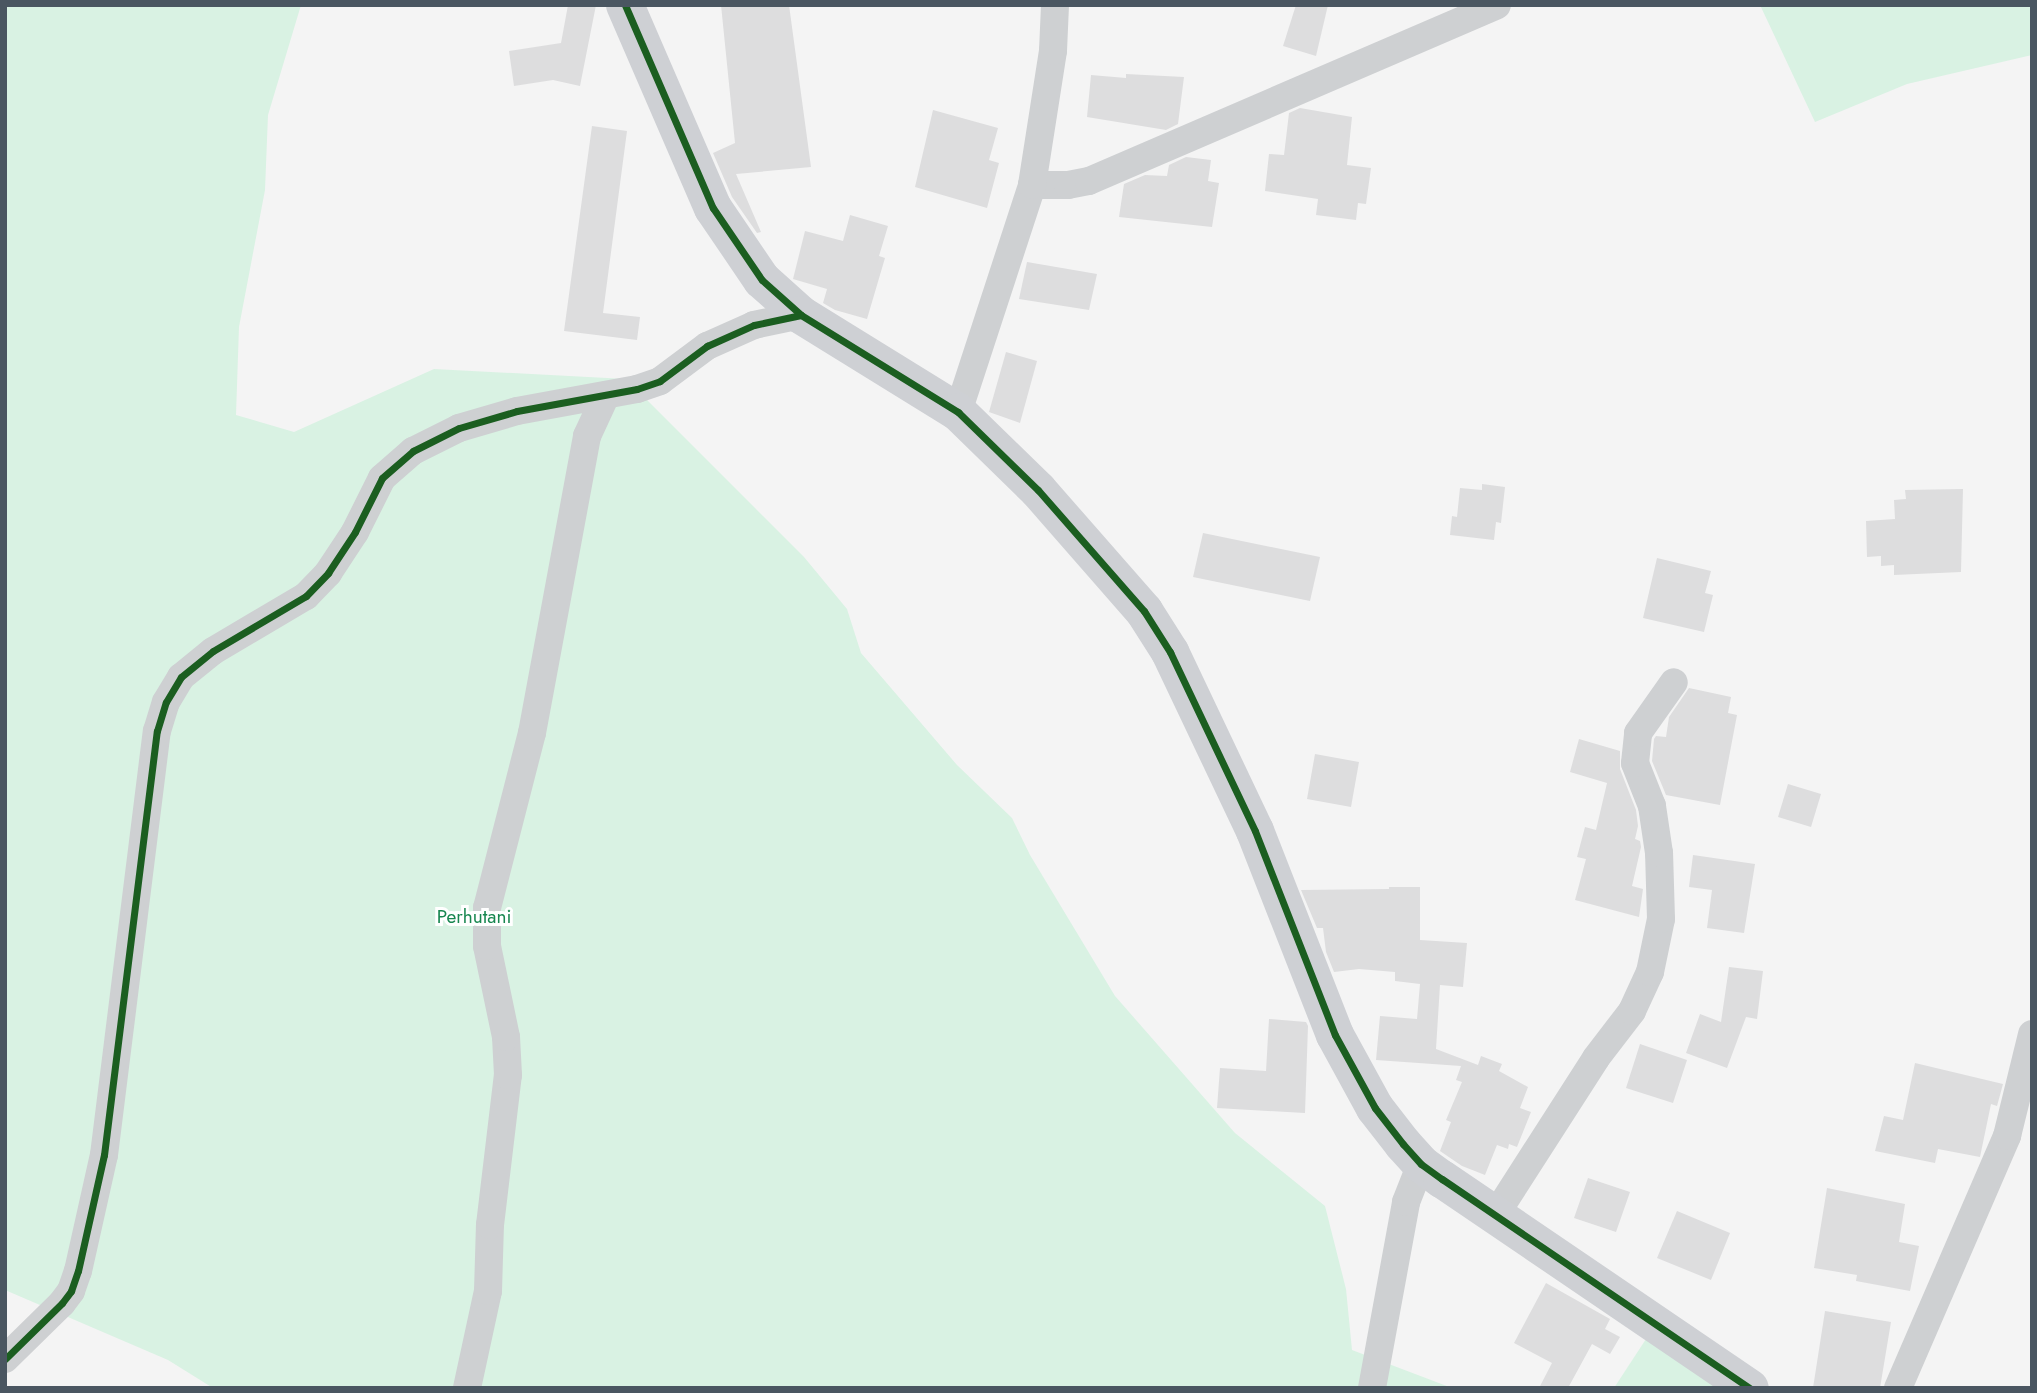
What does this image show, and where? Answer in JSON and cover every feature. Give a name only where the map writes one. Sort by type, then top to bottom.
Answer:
[{"type":"street","points":[[625,5],[713,208],[762,280],[801,315],[958,412],[1038,490],[1144,611],[1170,652],[1255,831],[1335,1035],[1375,1108],[1421,1164],[1750,1388]]},
{"type":"street","points":[[958,412],[1031,185],[1053,51],[1055,5]]},
{"type":"street","points":[[1031,185],[1068,185],[1089,180],[1497,5]]},
{"type":"street","points":[[5,1359],[62,1303],[71,1291],[78,1271],[104,1155],[157,732],[166,702],[181,677],[213,652],[306,596],[328,573],[355,532],[387,471],[413,451],[459,428],[517,411],[606,395],[660,381],[707,346],[754,324],[801,315]]},
{"type":"street","points":[[467,1388],[488,1291],[490,1225],[508,1075],[506,1037],[487,946],[487,908],[532,733],[587,436],[606,395]]},
{"type":"street","points":[[1496,1214],[1596,1058],[1632,1011],[1650,972],[1661,919],[1659,853],[1652,806],[1635,763],[1638,733],[1674,682]]},
{"type":"street","points":[[1898,1388],[2007,1136],[2032,1034]]},
{"type":"street","points":[[1372,1388],[1403,1214],[1421,1164]]},
{"type":"green space","name":"Perhutani","points":[[5,5],[301,5],[268,115],[265,190],[239,327],[236,415],[294,432],[434,369],[626,379],[804,557],[847,609],[861,653],[957,765],[1012,818],[1030,855],[1115,996],[1235,1133],[1325,1206],[1346,1289],[1352,1350],[1452,1388],[213,1388],[168,1360],[5,1290]]},
{"type":"green space","points":[[1760,5],[2032,5],[2032,55],[1907,84],[1815,122]]},
{"type":"green space","points":[[1646,1339],[1723,1388],[1614,1388]]},
{"type":"building","points":[[568,5],[596,5],[580,86],[553,80],[514,86],[509,51],[561,43]]},
{"type":"building","points":[[721,5],[789,5],[811,167],[736,174],[761,232],[757,233],[732,197],[713,153],[735,143]]},
{"type":"building","points":[[1296,5],[1328,5],[1316,56],[1283,46]]},
{"type":"building","points":[[1126,74],[1184,77],[1178,124],[1166,130],[1087,117],[1091,75],[1126,78]]},
{"type":"building","points":[[1300,108],[1352,117],[1347,165],[1371,168],[1366,204],[1358,203],[1356,220],[1316,215],[1318,199],[1265,191],[1269,154],[1284,155],[1289,113]]},
{"type":"building","points":[[933,110],[998,128],[989,160],[999,163],[987,208],[915,187]]},
{"type":"building","points":[[592,126],[627,131],[603,313],[640,317],[637,340],[564,331]]},
{"type":"building","points":[[1186,157],[1211,160],[1208,181],[1219,183],[1212,227],[1119,217],[1124,184],[1145,175],[1167,176],[1169,165]]},
{"type":"building","points":[[850,215],[888,226],[879,256],[885,258],[867,319],[835,310],[823,303],[827,289],[793,279],[805,231],[843,241]]},
{"type":"building","points":[[1027,262],[1097,274],[1089,310],[1019,299]]},
{"type":"building","points":[[1006,352],[1037,361],[1020,423],[989,412]]},
{"type":"building","points":[[1482,484],[1505,487],[1501,523],[1496,522],[1494,540],[1450,535],[1452,516],[1457,517],[1460,488],[1482,490]]},
{"type":"building","points":[[1963,489],[1961,572],[1894,575],[1894,565],[1881,566],[1881,556],[1867,557],[1866,521],[1895,519],[1894,500],[1906,499],[1905,490]]},
{"type":"building","points":[[1203,533],[1320,557],[1310,601],[1193,577]]},
{"type":"building","points":[[1657,558],[1711,571],[1705,593],[1713,595],[1704,632],[1643,618]]},
{"type":"building","points":[[1689,688],[1731,697],[1728,713],[1737,715],[1720,805],[1666,795],[1652,761],[1654,739],[1656,736],[1666,737],[1669,717]]},
{"type":"building","points":[[1579,739],[1620,751],[1620,769],[1636,810],[1638,826],[1635,839],[1640,841],[1641,847],[1632,886],[1643,889],[1639,917],[1575,900],[1586,859],[1577,857],[1585,827],[1596,830],[1607,783],[1570,772]]},
{"type":"building","points":[[1315,754],[1359,762],[1351,807],[1307,799]]},
{"type":"building","points":[[1788,784],[1821,794],[1811,827],[1778,817]]},
{"type":"building","points":[[1693,855],[1755,864],[1744,933],[1707,928],[1712,890],[1689,887]]},
{"type":"building","points":[[1420,887],[1420,940],[1467,943],[1463,987],[1440,985],[1436,1049],[1478,1065],[1481,1056],[1502,1064],[1499,1071],[1528,1087],[1520,1108],[1531,1112],[1517,1147],[1509,1144],[1508,1149],[1497,1145],[1485,1175],[1462,1166],[1440,1151],[1451,1122],[1446,1120],[1462,1082],[1456,1080],[1461,1066],[1376,1060],[1380,1016],[1417,1019],[1420,984],[1395,981],[1395,972],[1359,969],[1334,972],[1326,952],[1323,928],[1317,928],[1301,890]]},
{"type":"building","points":[[1729,967],[1763,971],[1757,1019],[1746,1017],[1727,1068],[1686,1053],[1700,1014],[1721,1022]]},
{"type":"building","points":[[1269,1019],[1306,1022],[1308,1026],[1305,1113],[1217,1108],[1220,1068],[1266,1071]]},
{"type":"building","points":[[1640,1044],[1687,1060],[1673,1103],[1626,1088]]},
{"type":"building","points":[[1915,1063],[2003,1084],[1997,1106],[1991,1104],[1980,1157],[1938,1149],[1935,1163],[1875,1151],[1884,1116],[1903,1120]]},
{"type":"building","points":[[1588,1178],[1630,1192],[1616,1232],[1574,1218]]},
{"type":"building","points":[[1827,1188],[1905,1204],[1899,1242],[1919,1246],[1910,1291],[1856,1281],[1857,1275],[1814,1268]]},
{"type":"building","points":[[1677,1211],[1730,1233],[1711,1280],[1657,1258]]},
{"type":"building","points":[[1546,1283],[1610,1319],[1605,1329],[1620,1337],[1610,1354],[1592,1344],[1568,1388],[1539,1388],[1552,1363],[1514,1343]]},
{"type":"building","points":[[1825,1311],[1891,1322],[1880,1388],[1813,1388]]},
{"type":"cycle path","points":[[625,5],[713,208],[762,280],[801,315],[958,412],[1038,490],[1144,611],[1170,652],[1255,831],[1335,1035],[1375,1108],[1403,1144],[1421,1164],[1442,1179],[1750,1388]]},
{"type":"cycle path","points":[[5,1359],[62,1303],[71,1291],[78,1271],[104,1155],[157,731],[166,702],[181,677],[213,651],[306,596],[328,573],[355,532],[382,478],[413,451],[459,428],[517,411],[637,389],[660,381],[707,346],[754,325],[801,315]]}]
